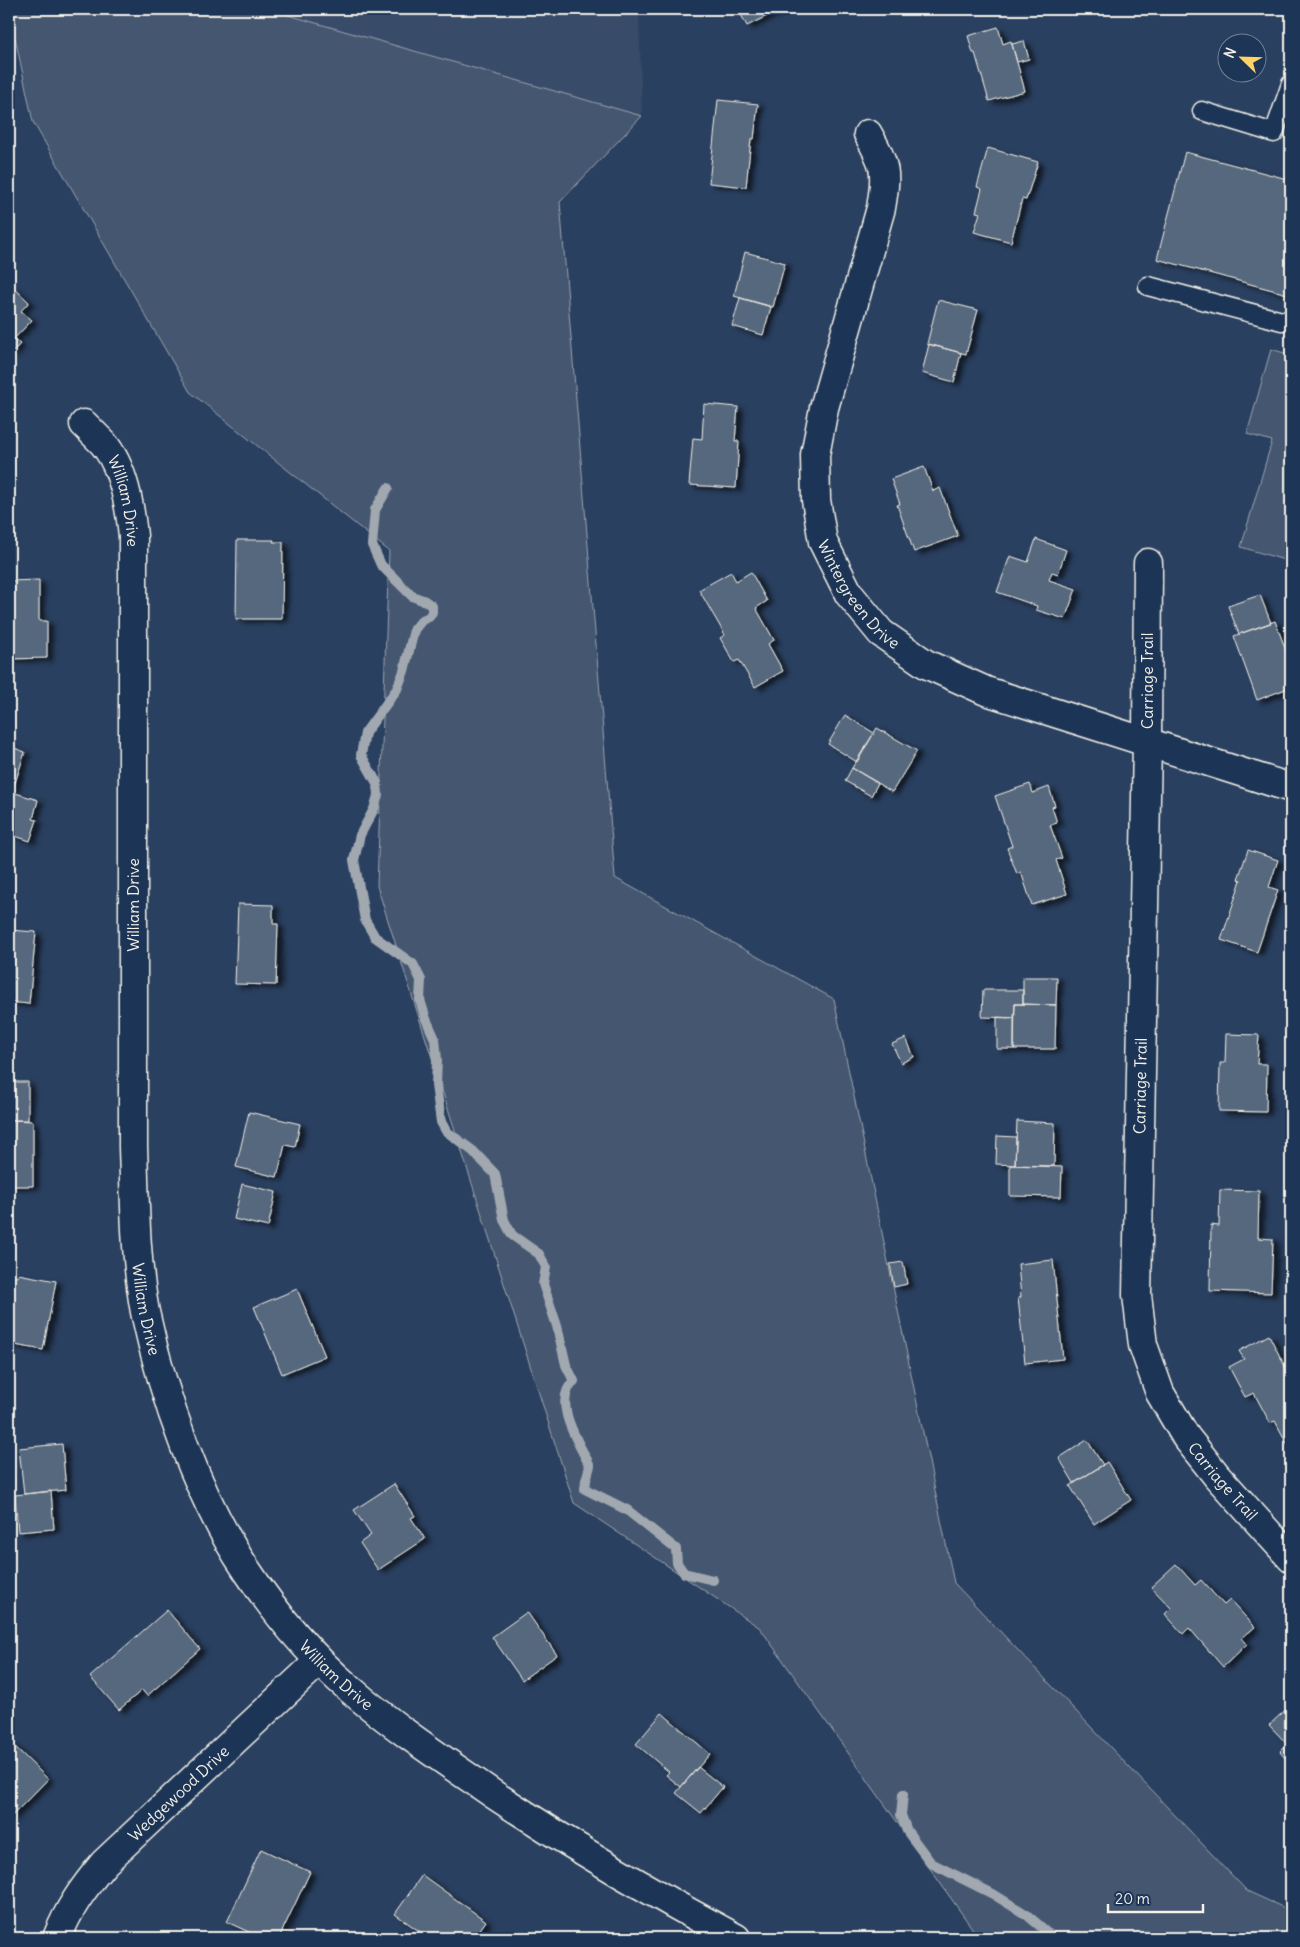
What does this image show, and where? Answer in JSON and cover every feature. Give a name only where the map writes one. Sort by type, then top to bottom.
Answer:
[{"type":"street","name":"Wintergreen Drive","points":[[868,134],[882,158],[885,180],[881,208],[824,408],[815,455],[816,500],[824,542],[849,594],[880,633],[926,664],[986,691],[1291,788]]},
{"type":"street","name":"William Drive","points":[[84,424],[105,445],[122,476],[130,508],[133,536],[133,1147],[136,1228],[145,1310],[162,1376],[181,1438],[223,1531],[245,1568],[269,1601],[319,1661],[350,1690],[442,1759],[557,1836],[678,1907],[736,1938]]},
{"type":"street","name":"Carriage Trail","points":[[1148,564],[1137,1295],[1143,1345],[1160,1393],[1186,1437],[1217,1476],[1291,1558]]},
{"type":"street","name":"Wedgewood Drive","points":[[56,1938],[66,1914],[84,1886],[104,1863],[319,1661]]},
{"type":"lane","points":[[1202,111],[1274,133],[1291,84]]},
{"type":"lane","points":[[1148,286],[1282,321],[1291,320]]},
{"type":"shaded area","points":[[9,9],[284,9],[288,15],[642,116],[560,202],[615,878],[834,999],[954,1583],[1247,1891],[1291,1911],[1291,1938],[979,1938],[760,1628],[574,1503],[377,886],[389,551],[190,392],[33,122]]},
{"type":"shaded area","points":[[284,9],[639,9],[642,116],[288,15]]},
{"type":"shaded area","points":[[1271,349],[1291,355],[1291,562],[1241,547],[1272,441],[1247,434]]},
{"type":"building","points":[[738,9],[781,9],[747,26]]},
{"type":"building","points":[[998,27],[1003,44],[1011,41],[1025,91],[989,101],[968,36]]},
{"type":"building","points":[[1024,41],[1029,59],[1017,62],[1012,44]]},
{"type":"building","points":[[718,100],[758,104],[754,139],[751,139],[746,187],[709,183]]},
{"type":"building","points":[[988,148],[1038,162],[1026,200],[1022,199],[1011,242],[974,232],[980,213],[976,212],[982,189],[977,187]]},
{"type":"building","points":[[1185,152],[1291,180],[1291,295],[1157,259]]},
{"type":"building","points":[[745,252],[785,263],[773,307],[734,296]]},
{"type":"building","points":[[12,286],[29,302],[21,311],[32,320],[14,339],[20,344],[9,356],[9,290]]},
{"type":"building","points":[[740,298],[771,307],[763,335],[732,326]]},
{"type":"building","points":[[938,300],[978,310],[966,354],[927,344]]},
{"type":"building","points":[[929,344],[961,353],[954,382],[922,373]]},
{"type":"building","points":[[704,404],[738,407],[735,441],[739,441],[736,488],[689,485],[693,438],[702,439]]},
{"type":"building","points":[[924,467],[933,491],[940,488],[958,536],[914,552],[897,505],[900,504],[891,479]]},
{"type":"building","points":[[1036,539],[1066,550],[1058,574],[1052,572],[1049,580],[1076,589],[1065,619],[1036,610],[1037,606],[997,592],[1010,556],[1028,562]]},
{"type":"building","points":[[237,540],[274,540],[273,542],[283,542],[282,619],[236,619]]},
{"type":"building","points":[[731,572],[736,581],[751,572],[767,601],[756,608],[774,640],[768,644],[783,671],[755,687],[739,660],[734,662],[720,638],[725,635],[699,590]]},
{"type":"building","points":[[39,580],[39,621],[47,621],[47,658],[9,659],[9,581]]},
{"type":"building","points":[[1260,595],[1271,623],[1239,634],[1228,606]]},
{"type":"building","points":[[1275,621],[1291,664],[1291,687],[1257,700],[1234,636]]},
{"type":"building","points":[[845,715],[874,733],[857,762],[828,744]]},
{"type":"building","points":[[877,728],[917,751],[892,792],[852,768]]},
{"type":"building","points":[[9,746],[25,752],[12,792],[38,800],[33,819],[37,820],[30,841],[9,834]]},
{"type":"building","points":[[852,768],[878,783],[871,796],[845,781]]},
{"type":"building","points":[[1030,784],[1033,793],[1049,787],[1055,806],[1052,807],[1057,823],[1050,825],[1062,858],[1056,860],[1067,894],[1032,905],[1021,872],[1017,874],[1007,848],[1012,846],[995,796]]},
{"type":"building","points":[[1248,850],[1278,860],[1269,887],[1278,890],[1257,952],[1221,940],[1241,880],[1238,879]]},
{"type":"building","points":[[238,904],[273,905],[273,924],[278,924],[276,985],[235,984]]},
{"type":"building","points":[[9,930],[36,932],[29,1004],[9,1002]]},
{"type":"building","points":[[1023,977],[1057,977],[1056,1005],[1023,1004]]},
{"type":"building","points":[[983,990],[1023,990],[1023,1004],[1015,1004],[1014,1018],[982,1017]]},
{"type":"building","points":[[1015,1004],[1056,1005],[1055,1049],[1014,1049]]},
{"type":"building","points":[[997,1017],[1014,1018],[1014,1049],[997,1049]]},
{"type":"building","points":[[1226,1034],[1259,1035],[1257,1064],[1267,1064],[1266,1112],[1219,1111],[1220,1063],[1225,1063]]},
{"type":"building","points":[[906,1038],[914,1057],[901,1063],[892,1044]]},
{"type":"building","points":[[9,1082],[28,1082],[28,1120],[9,1120]]},
{"type":"building","points":[[249,1112],[300,1124],[295,1147],[285,1145],[277,1177],[236,1167]]},
{"type":"building","points":[[9,1120],[33,1121],[33,1186],[9,1186]]},
{"type":"building","points":[[1017,1121],[1055,1123],[1054,1166],[1015,1165]]},
{"type":"building","points":[[997,1136],[1016,1137],[1015,1165],[996,1164]]},
{"type":"building","points":[[1010,1165],[1062,1167],[1061,1197],[1010,1196]]},
{"type":"building","points":[[242,1184],[276,1192],[268,1227],[234,1219]]},
{"type":"building","points":[[1220,1190],[1259,1191],[1258,1238],[1273,1239],[1271,1293],[1210,1291],[1211,1225],[1219,1226]]},
{"type":"building","points":[[1053,1260],[1063,1359],[1025,1363],[1018,1298],[1021,1297],[1018,1264]]},
{"type":"building","points":[[903,1262],[907,1284],[894,1287],[890,1264]]},
{"type":"building","points":[[18,1274],[56,1281],[43,1350],[9,1344],[9,1276],[18,1277]]},
{"type":"building","points":[[297,1289],[325,1356],[282,1374],[254,1307]]},
{"type":"building","points":[[1269,1335],[1291,1378],[1291,1446],[1289,1447],[1275,1421],[1270,1423],[1254,1393],[1245,1397],[1229,1367],[1244,1359],[1239,1351]]},
{"type":"building","points":[[1087,1440],[1103,1465],[1074,1483],[1059,1458]]},
{"type":"building","points":[[62,1444],[66,1490],[24,1494],[19,1448]]},
{"type":"building","points":[[1107,1462],[1131,1500],[1094,1524],[1070,1486]]},
{"type":"building","points":[[394,1484],[415,1516],[411,1518],[425,1539],[378,1570],[360,1543],[371,1535],[354,1510]]},
{"type":"building","points":[[51,1491],[54,1529],[18,1532],[15,1495]]},
{"type":"building","points":[[1176,1564],[1195,1585],[1201,1580],[1224,1605],[1230,1600],[1255,1627],[1242,1638],[1247,1644],[1223,1667],[1189,1628],[1183,1634],[1165,1614],[1171,1608],[1151,1587]]},
{"type":"building","points":[[167,1610],[200,1649],[147,1696],[142,1690],[119,1710],[90,1677]]},
{"type":"building","points":[[527,1612],[557,1655],[522,1680],[492,1637]]},
{"type":"building","points":[[1291,1705],[1291,1741],[1288,1745],[1269,1725]]},
{"type":"building","points":[[662,1713],[710,1754],[681,1787],[666,1775],[669,1772],[636,1744]]},
{"type":"building","points":[[1291,1741],[1291,1765],[1280,1752]]},
{"type":"building","points":[[9,1743],[48,1779],[9,1819]]},
{"type":"building","points":[[698,1767],[723,1787],[701,1813],[676,1793]]},
{"type":"building","points":[[261,1849],[310,1872],[279,1938],[262,1938],[227,1922]]},
{"type":"building","points":[[422,1875],[486,1921],[474,1938],[429,1938],[395,1914]]},
{"type":"waterway","points":[[388,488],[375,510],[372,545],[381,565],[412,596],[432,606],[432,612],[414,630],[404,671],[397,689],[365,733],[361,755],[377,783],[378,795],[374,809],[360,835],[354,860],[365,920],[375,937],[413,964],[421,980],[420,1000],[435,1039],[437,1060],[436,1085],[441,1122],[446,1131],[473,1151],[495,1174],[504,1220],[512,1235],[539,1254],[546,1267],[543,1284],[557,1326],[566,1365],[574,1381],[568,1390],[565,1400],[566,1411],[574,1435],[590,1466],[585,1489],[627,1510],[676,1549],[677,1563],[684,1573],[713,1580]]},
{"type":"waterway","points":[[903,1794],[901,1815],[907,1831],[931,1863],[993,1894],[1027,1915],[1054,1938]]}]
